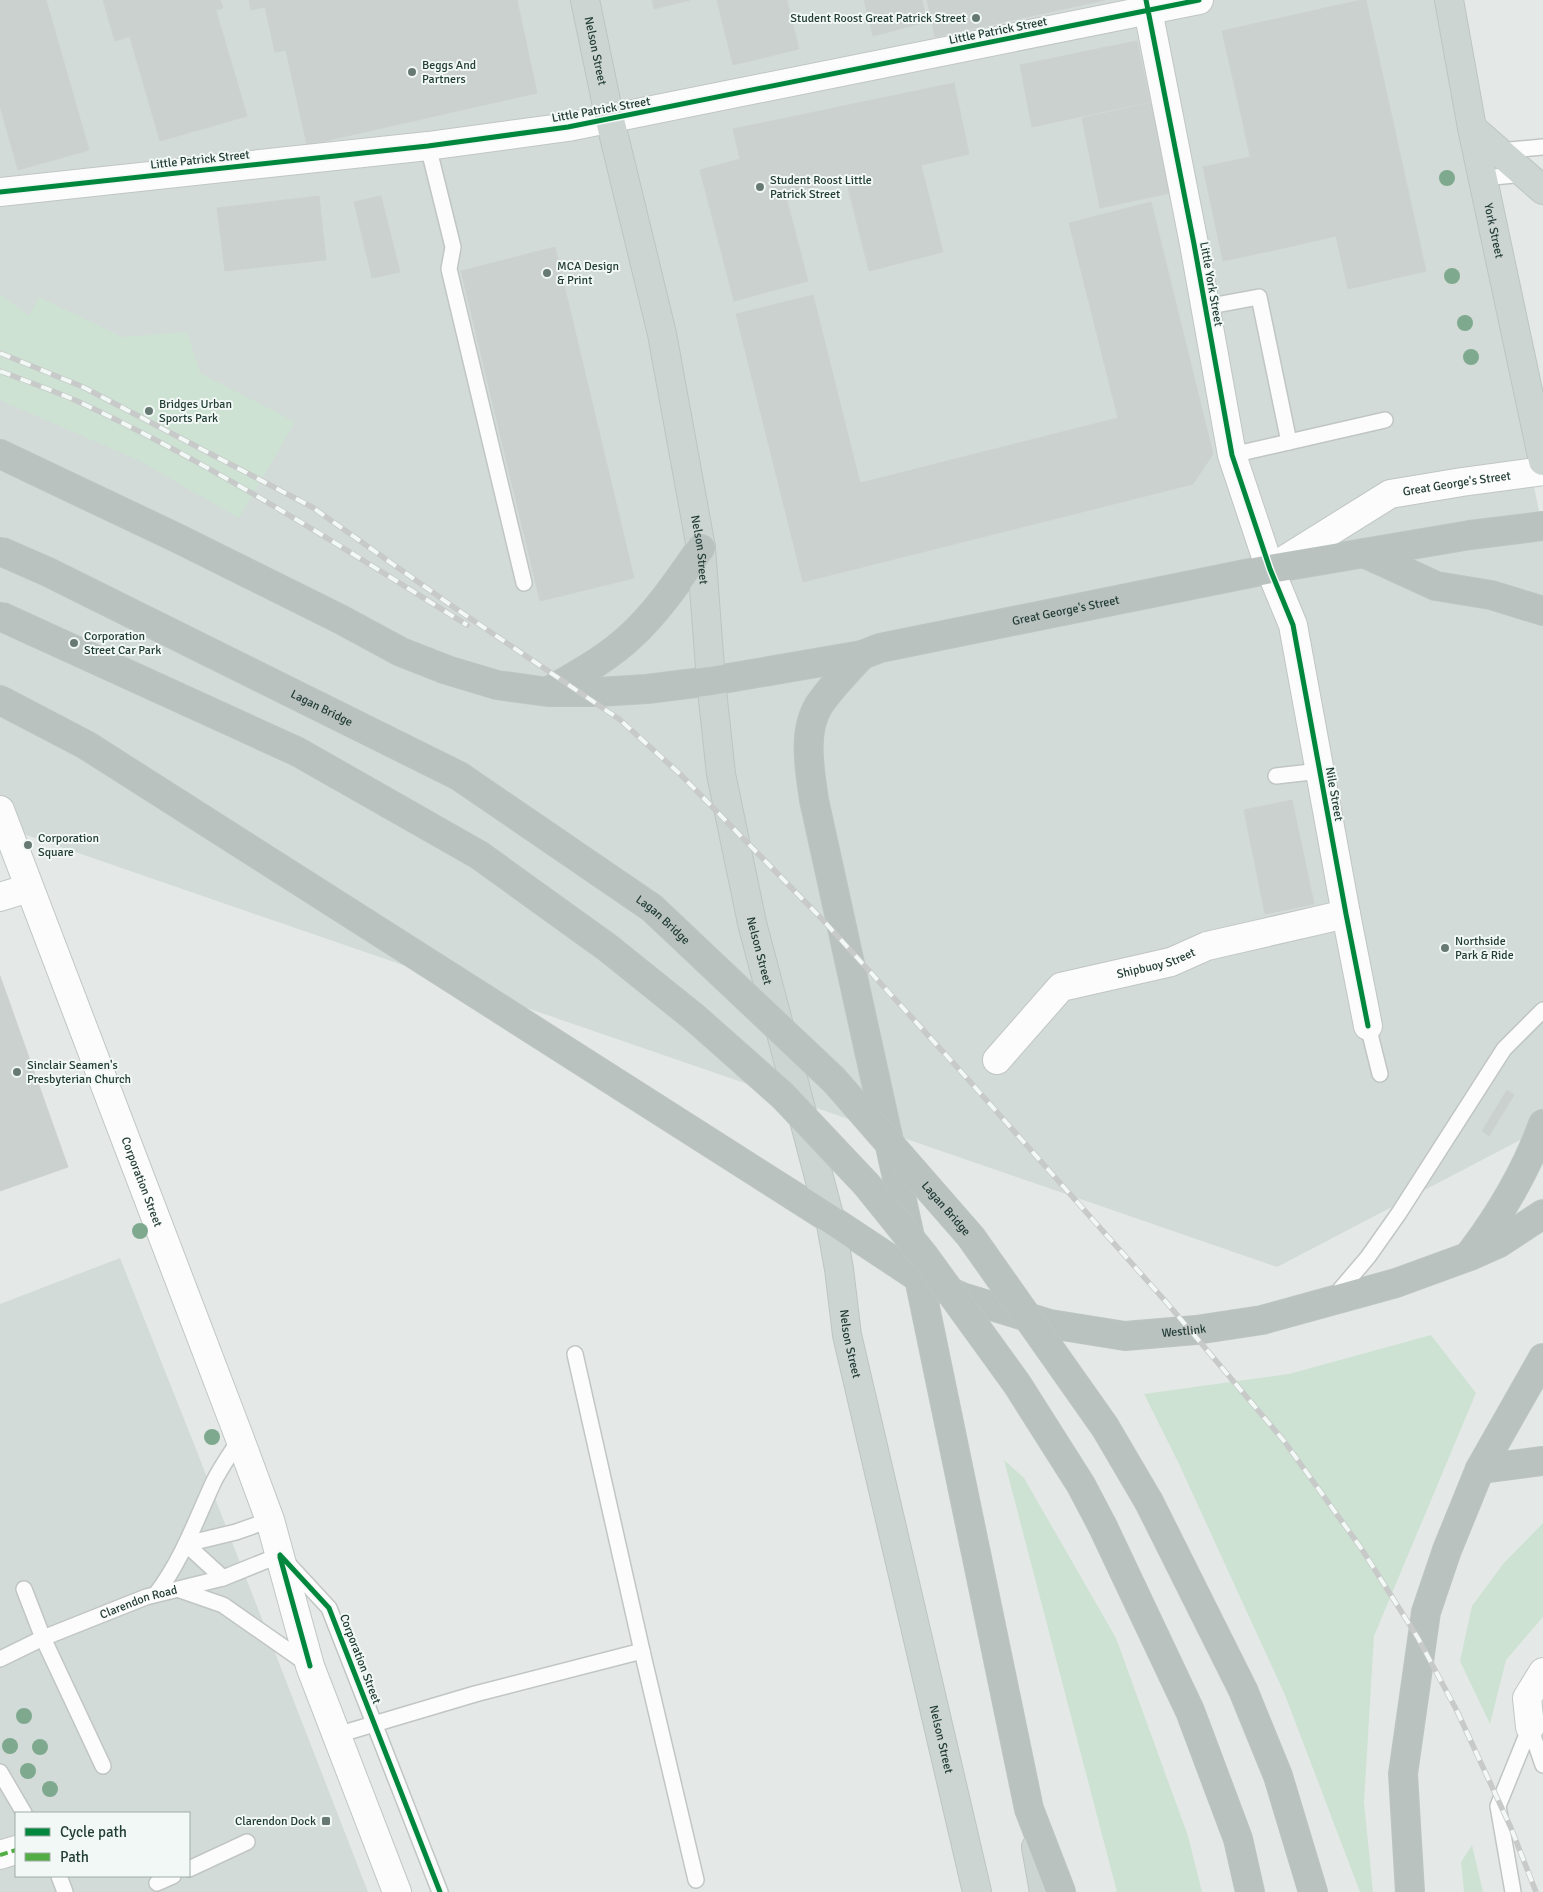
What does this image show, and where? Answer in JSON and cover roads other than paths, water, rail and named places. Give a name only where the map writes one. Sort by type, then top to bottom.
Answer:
[{"type":"highway","name":"Great George's Street","points":[[0,454],[177,538],[340,619],[401,652],[497,686],[548,692],[598,692],[647,689],[711,681],[862,654],[880,648],[1270,568],[1470,535],[1543,526]]},
{"type":"highway","points":[[548,692],[587,669],[631,636],[651,615],[701,548]]},
{"type":"highway","name":"Lagan Bridge","points":[[0,552],[48,572],[459,776],[652,908],[834,1080],[971,1237],[1105,1427],[1149,1502],[1243,1690],[1278,1776],[1313,1892]]},
{"type":"highway","points":[[1364,553],[1436,586],[1491,594],[1543,612]]},
{"type":"highway","points":[[0,616],[298,752],[479,855],[608,948],[695,1018],[782,1096],[873,1192],[925,1257],[1017,1384],[1081,1485],[1104,1527],[1190,1711],[1238,1839],[1250,1892]]},
{"type":"highway","points":[[862,654],[818,706],[809,733],[810,774],[814,800],[920,1278],[1029,1809],[1061,1892]]},
{"type":"highway","name":"Westlink","points":[[0,700],[86,745],[920,1278],[962,1298],[1050,1324],[1125,1336],[1196,1330],[1262,1320],[1396,1283],[1470,1256],[1499,1243],[1543,1214]]},
{"type":"highway","points":[[1470,1256],[1498,1217],[1533,1152],[1543,1124]]},
{"type":"highway","points":[[1410,1892],[1403,1774],[1426,1612],[1447,1550],[1480,1469],[1543,1358]]},
{"type":"highway","points":[[1480,1469],[1543,1461]]},
{"type":"main road","name":"Nelson Street","points":[[585,0],[610,120],[662,334],[701,548],[711,681],[721,774],[752,923],[830,1219],[839,1269],[847,1335],[977,1892]]},
{"type":"main road","name":"York Street","points":[[1449,0],[1482,178],[1543,461]]},
{"type":"main road","points":[[1472,128],[1498,151],[1537,179]]},
{"type":"main road","points":[[1029,1809],[1044,1892]]},
{"type":"street","name":"Little Patrick Street","points":[[0,192],[428,146],[610,120],[1148,6],[1199,0]]},
{"type":"street","name":"Little York Street","points":[[1148,6],[1232,455],[1270,568]]},
{"type":"street","name":"Great George's Street","points":[[1270,568],[1390,494],[1543,471]]},
{"type":"street","name":"Nile Street","points":[[1270,568],[1293,625],[1368,1026]]},
{"type":"street","name":"Corporation Street","points":[[3,827],[29,888],[270,1520],[310,1666],[397,1892]]},
{"type":"street","points":[[0,897],[29,888]]},
{"type":"street","name":"Shipbuoy Street","points":[[996,1060],[1061,986],[1171,962],[1207,946],[1346,914]]},
{"type":"street","points":[[1530,1727],[1527,1698],[1543,1672]]},
{"type":"street","points":[[0,1855],[15,1850]]},
{"type":"lane","points":[[428,146],[453,247],[450,269],[524,583]]},
{"type":"lane","points":[[1498,151],[1543,147]]},
{"type":"lane","points":[[1482,178],[1537,179]]},
{"type":"lane","points":[[1205,307],[1259,297],[1289,442]]},
{"type":"lane","points":[[1232,455],[1385,420]]},
{"type":"lane","points":[[1276,776],[1320,771]]},
{"type":"lane","points":[[1328,1302],[1368,1257],[1399,1213],[1504,1049],[1543,1010]]},
{"type":"lane","points":[[1368,1026],[1380,1074]]},
{"type":"lane","points":[[575,1354],[696,1880]]},
{"type":"lane","points":[[156,1594],[171,1574],[215,1479],[240,1439]]},
{"type":"lane","points":[[186,1544],[236,1532],[270,1520]]},
{"type":"lane","points":[[186,1544],[223,1578]]},
{"type":"lane","name":"Clarendon Road","points":[[0,1659],[43,1638],[156,1594],[180,1590],[223,1578],[280,1555]]},
{"type":"lane","name":"Corporation Street","points":[[280,1555],[329,1608],[440,1892]]},
{"type":"lane","points":[[24,1589],[43,1638],[103,1766]]},
{"type":"lane","points":[[180,1590],[223,1605],[310,1666]]},
{"type":"lane","points":[[337,1735],[475,1694],[642,1651]]},
{"type":"lane","points":[[1530,1727],[1543,1765]]},
{"type":"lane","points":[[1513,1892],[1498,1806],[1530,1727]]},
{"type":"lane","points":[[0,1772],[23,1812]]},
{"type":"lane","points":[[190,1869],[247,1842]]},
{"type":"lane","points":[[59,1877],[65,1892]]},
{"type":"lane","points":[[157,1883],[171,1877]]},
{"type":"railway","points":[[0,353],[83,387],[312,507],[455,608],[619,719],[680,774],[821,918],[956,1066],[1167,1303],[1284,1441],[1361,1548],[1418,1638],[1457,1711],[1511,1828],[1536,1892]]},
{"type":"railway","points":[[0,371],[77,401],[177,451],[275,507],[467,625]]},
{"type":"place","name":"Student Roost Great Patrick Street","points":[[976,18]]},
{"type":"place","name":"Beggs And Partners","points":[[412,72]]},
{"type":"place","name":"Student Roost Little Patrick Street","points":[[760,187]]},
{"type":"place","name":"MCA Design & Print","points":[[547,273]]},
{"type":"place","name":"Bridges Urban Sports Park","points":[[149,411]]},
{"type":"place","name":"Corporation Street Car Park","points":[[74,643]]},
{"type":"place","name":"Corporation Square","points":[[28,845]]},
{"type":"place","name":"Northside Park & Ride","points":[[1445,948]]},
{"type":"place","name":"Sinclair Seamen's Presbyterian Church","points":[[17,1072]]},
{"type":"place","name":"Clarendon Dock","points":[[326,1821]]}]
